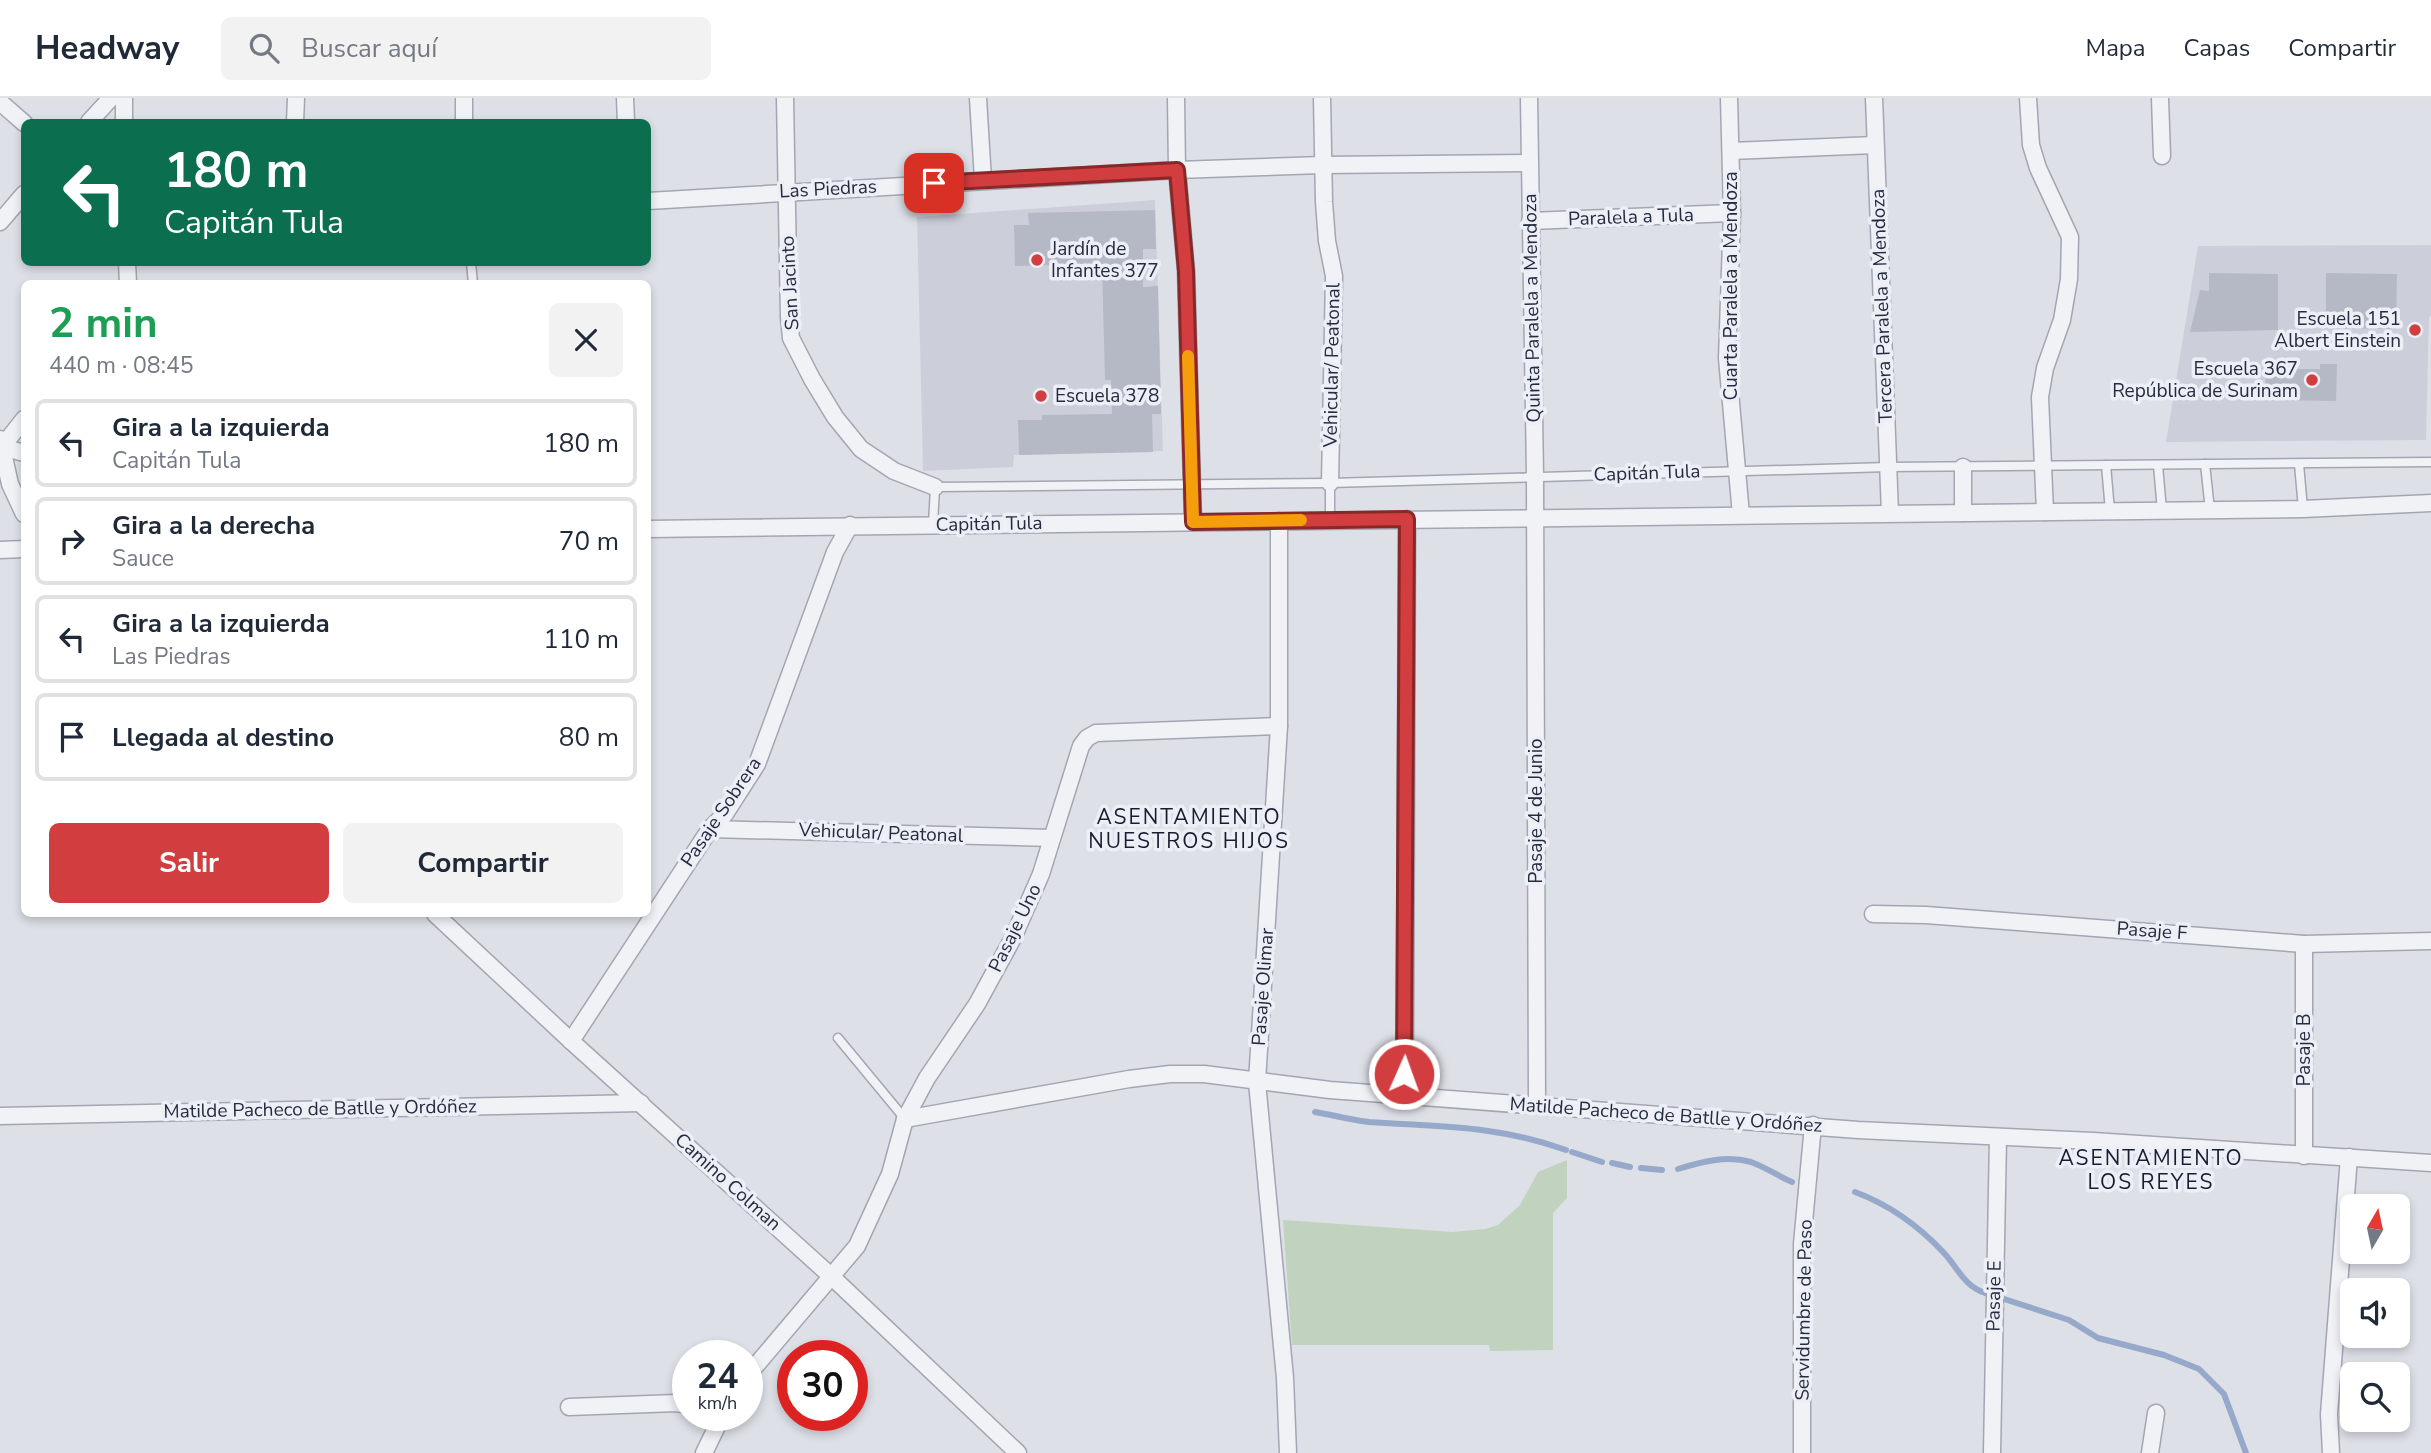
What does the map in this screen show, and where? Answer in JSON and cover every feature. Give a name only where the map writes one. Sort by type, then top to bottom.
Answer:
[{"type":"street","points":[[92,119],[111,98]]},
{"type":"street","points":[[124,98],[124,119]]},
{"type":"street","points":[[295,119],[296,98]]},
{"type":"street","points":[[464,98],[464,119]]},
{"type":"street","points":[[625,98],[626,119]]},
{"type":"street","name":"San Jacinto","points":[[785,98],[791,338],[835,417],[861,449],[894,471],[935,487]]},
{"type":"street","points":[[978,98],[984,180]]},
{"type":"street","points":[[1176,98],[1177,170],[1186,271],[1193,522]]},
{"type":"street","name":"Vehicular/ Peatonal","points":[[1322,98],[1322,165],[1327,241],[1335,276],[1330,483]]},
{"type":"street","name":"Quinta Paralela a Mendoza","points":[[1530,98],[1535,517]]},
{"type":"street","name":"Cuarta Paralela a Mendoza","points":[[1729,98],[1732,213],[1727,358],[1741,515]]},
{"type":"street","name":"Tercera Paralela a Mendoza","points":[[1874,98],[1890,513]]},
{"type":"street","points":[[2028,98],[2031,145],[2070,237],[2069,279],[2062,320],[2045,368],[2040,397],[2045,512]]},
{"type":"street","points":[[2160,98],[2162,156]]},
{"type":"street","points":[[0,102],[21,120]]},
{"type":"street","points":[[1731,151],[1875,145]]},
{"type":"street","points":[[1177,170],[1322,165],[1530,163]]},
{"type":"street","name":"Las Piedras","points":[[651,201],[1177,170]]},
{"type":"street","points":[[0,222],[21,198]]},
{"type":"street","name":"Paralela a Tula","points":[[1530,221],[1732,213]]},
{"type":"street","points":[[1,443],[21,422]]},
{"type":"street","points":[[1,443],[21,452]]},
{"type":"street","points":[[1,443],[10,484],[21,508]]},
{"type":"street","points":[[1963,513],[1964,467]]},
{"type":"street","name":"Capitán Tula","points":[[651,529],[2303,509],[2431,503]]},
{"type":"street","name":"Pasaje 4 de Junio","points":[[1535,517],[1538,1105]]},
{"type":"street","points":[[1403,1095],[1407,519]]},
{"type":"street","name":"Pasaje Olimar","points":[[1279,520],[1279,726],[1257,1082],[1285,1378],[1288,1453]]},
{"type":"street","name":"Pasaje Sobrera","points":[[571,1041],[710,828],[725,814],[757,764],[835,552],[850,526]]},
{"type":"street","points":[[0,550],[21,549]]},
{"type":"street","name":"Pasaje Uno","points":[[763,1357],[857,1246],[890,1174],[905,1119],[927,1078],[977,1004],[1013,939],[1041,874],[1081,747],[1087,738],[1096,733],[1279,726]]},
{"type":"street","name":"Vehicular/ Peatonal","points":[[710,828],[1052,838]]},
{"type":"street","name":"Pasaje F","points":[[1873,914],[1926,915],[2304,944],[2431,941]]},
{"type":"street","name":"Camino Colman","points":[[438,917],[832,1277],[1018,1453]]},
{"type":"street","name":"Pasaje B","points":[[2304,944],[2304,1156]]},
{"type":"street","name":"Matilde Pacheco de Batlle y Ordóñez","points":[[905,1119],[1129,1079],[1170,1074],[1204,1074],[1257,1082],[1403,1095],[1813,1125],[2431,1163]]},
{"type":"street","name":"Matilde Pacheco de Batlle y Ordóñez","points":[[0,1116],[641,1103]]},
{"type":"street","name":"Servidumbre de Paso","points":[[1802,1453],[1802,1244],[1813,1125]]},
{"type":"street","name":"Pasaje E","points":[[1992,1453],[1998,1138]]},
{"type":"street","points":[[2331,1453],[2329,1414],[2349,1157]]},
{"type":"street","points":[[569,1407],[672,1403]]},
{"type":"street","points":[[2150,1453],[2156,1413]]},
{"type":"street","points":[[704,1453],[715,1431]]},
{"type":"lane","name":"Capitán Tula","points":[[935,487],[1330,483],[1888,467],[2431,463]]},
{"type":"lane","points":[[2205,464],[2210,510]]},
{"type":"lane","points":[[2299,464],[2303,509]]},
{"type":"lane","points":[[2106,465],[2110,511]]},
{"type":"lane","points":[[2158,465],[2162,510]]},
{"type":"lane","points":[[1330,483],[1330,520]]},
{"type":"lane","points":[[933,525],[935,487]]},
{"type":"lane","points":[[838,1038],[905,1119]]},
{"type":"shaded area","points":[[1155,200],[1163,451],[1014,455],[1013,467],[923,471],[917,217]]},
{"type":"shaded area","points":[[2431,245],[2426,440],[2166,442],[2198,246]]},
{"type":"green space","points":[[1567,1160],[1567,1198],[1553,1213],[1553,1350],[1490,1351],[1489,1345],[1292,1345],[1283,1220],[1452,1232],[1485,1229],[1498,1225],[1520,1205],[1538,1172]]},
{"type":"building","points":[[1155,210],[1156,249],[1143,249],[1143,287],[1158,286],[1161,414],[1152,414],[1153,452],[1019,455],[1018,420],[1042,420],[1042,415],[1112,414],[1111,380],[1105,380],[1102,264],[1015,266],[1014,225],[1029,225],[1028,213]]},
{"type":"building","points":[[2209,273],[2278,274],[2278,330],[2190,332],[2200,290],[2209,291]]},
{"type":"building","points":[[2326,273],[2397,274],[2396,329],[2326,328]]},
{"type":"building","points":[[2320,364],[2337,364],[2336,401],[2265,400],[2266,369],[2320,369]]},
{"type":"waterway","points":[[1315,1112],[1369,1122],[1492,1131],[1566,1150]]},
{"type":"waterway","points":[[1572,1152],[1602,1162]]},
{"type":"waterway","points":[[1678,1169],[1714,1160],[1742,1160],[1792,1182]]},
{"type":"waterway","points":[[1612,1163],[1630,1167]]},
{"type":"waterway","points":[[1641,1168],[1662,1170]]},
{"type":"waterway","points":[[1855,1192],[1880,1203],[1914,1225],[1944,1253],[1966,1281],[1985,1293]]},
{"type":"waterway","points":[[2001,1298],[2069,1320],[2098,1338],[2164,1355],[2199,1369],[2224,1394],[2246,1453]]},
{"type":"slow traffic","points":[[1188,356],[1193,522],[1301,520]]},
{"type":"place","name":"Jardín de Infantes 377","points":[[1037,260]]},
{"type":"place","name":"Escuela 151 Albert Einstein","points":[[2415,330]]},
{"type":"place","name":"Escuela 367 República de Surinam","points":[[2312,380]]},
{"type":"place","name":"Escuela 378","points":[[1041,396]]},
{"type":"district","name":"ASENTAMIENTO NUESTROS HIJOS","points":[[1189,829]]},
{"type":"district","name":"ASENTAMIENTO LOS REYES","points":[[2151,1170]]},
{"type":"route","points":[[934,183],[1177,170],[1186,271],[1193,522],[1407,519],[1404,1074]]}]
